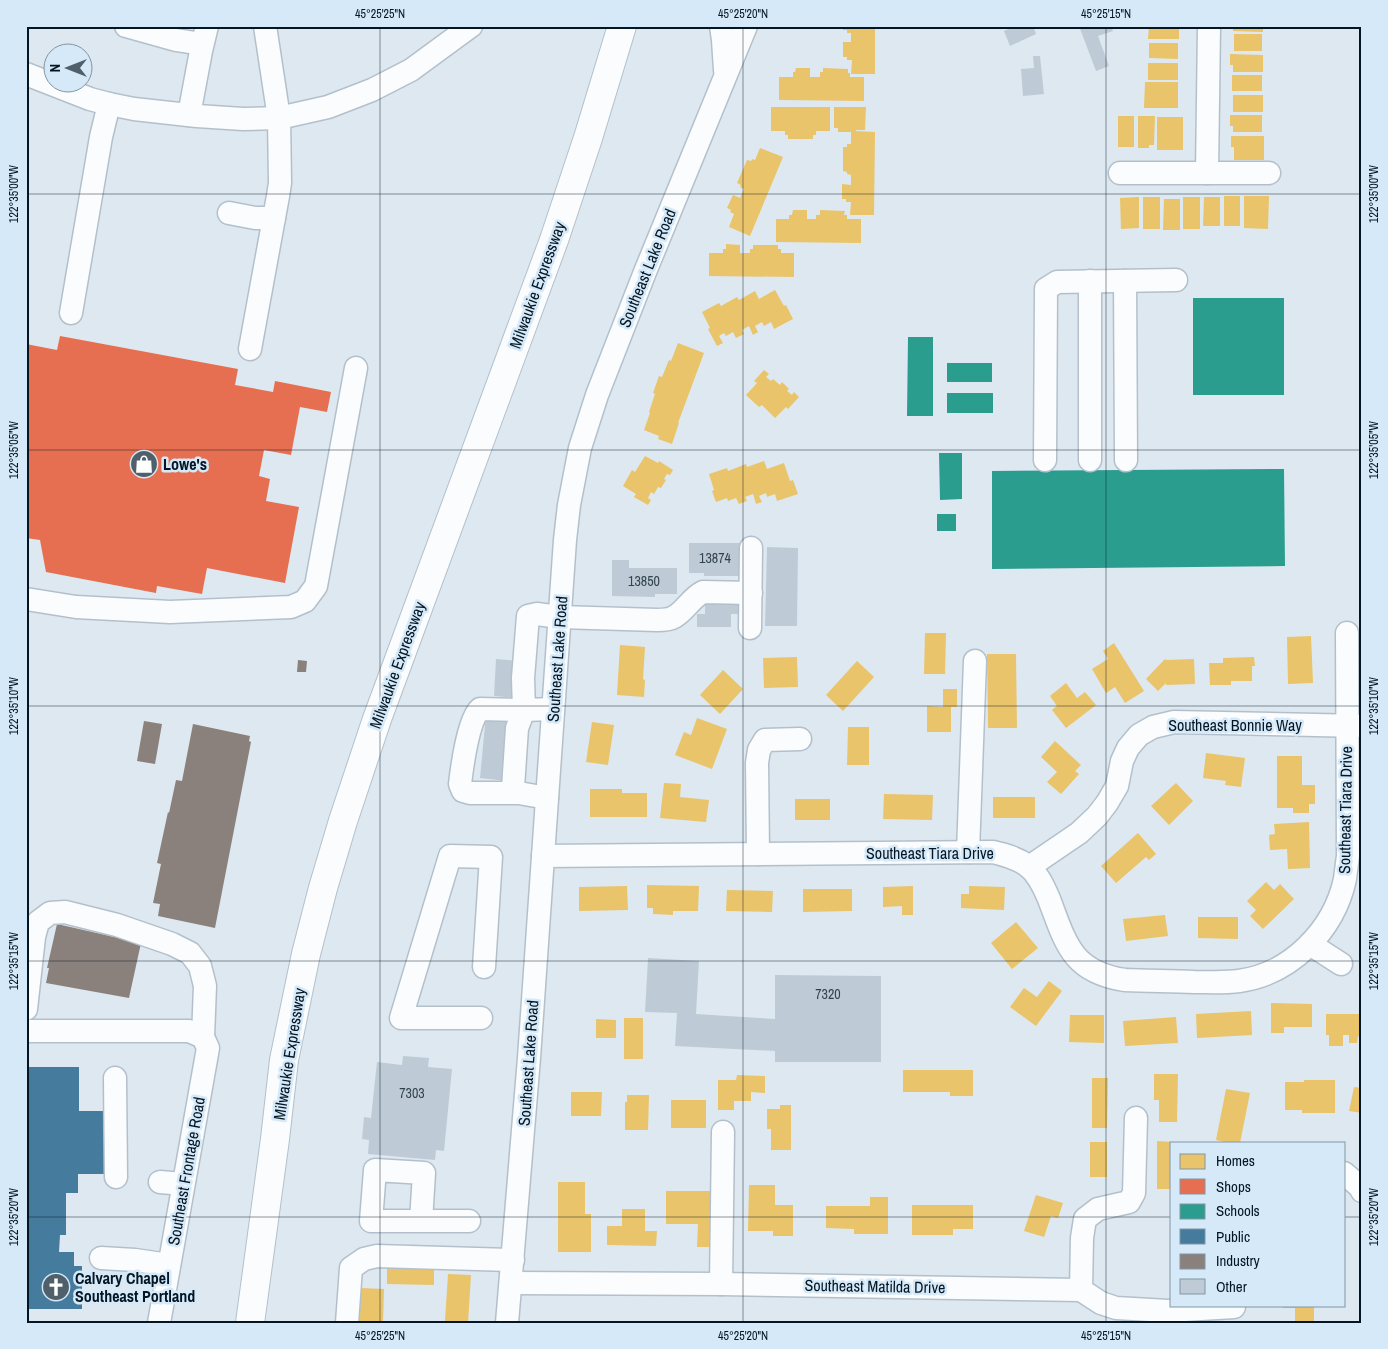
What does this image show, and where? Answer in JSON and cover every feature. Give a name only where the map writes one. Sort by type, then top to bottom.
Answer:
[{"type":"highway","name":"Milwaukie Expressway","points":[[250,1323],[284,1060],[306,954],[342,821],[377,719],[554,240],[588,138],[622,26]]},
{"type":"street","points":[[126,26],[176,40],[205,35],[189,115]]},
{"type":"street","points":[[250,349],[280,182],[279,118],[265,26]]},
{"type":"street","points":[[26,74],[90,99],[134,109],[243,119],[279,118],[328,107],[372,90],[410,70],[471,26]]},
{"type":"street","points":[[720,26],[726,74]]},
{"type":"street","name":"Southeast Lake Road","points":[[508,1323],[569,505],[580,448],[600,386],[746,26]]},
{"type":"street","points":[[1207,173],[1209,26]]},
{"type":"street","points":[[71,313],[100,137],[109,104]]},
{"type":"street","points":[[1120,173],[1269,173]]},
{"type":"street","points":[[229,213],[255,218],[274,218]]},
{"type":"street","points":[[1045,460],[1046,288],[1057,282],[1176,280]]},
{"type":"street","points":[[1090,281],[1090,460]]},
{"type":"street","points":[[1124,281],[1126,460]]},
{"type":"street","points":[[26,599],[76,607],[170,612],[291,607],[305,601],[316,586],[356,368]]},
{"type":"street","points":[[750,628],[751,548]]},
{"type":"street","points":[[516,791],[528,616],[537,614],[560,617],[657,620],[673,618],[703,592],[750,593]]},
{"type":"street","name":"Southeast Tiara Drive","points":[[543,856],[993,852],[1013,856],[1029,867],[1043,885],[1071,952],[1088,968],[1108,978],[1125,980],[1242,981],[1278,968],[1294,958],[1310,944],[1331,914],[1344,880],[1348,856],[1354,726],[1347,634]]},
{"type":"street","points":[[968,852],[975,661]]},
{"type":"street","points":[[547,798],[516,791],[470,793],[462,791],[460,784],[469,735],[475,713],[480,709],[486,708],[520,719],[553,710]]},
{"type":"street","name":"Southeast Bonnie Way","points":[[1029,867],[1079,833],[1097,816],[1117,786],[1122,761],[1128,748],[1139,735],[1152,727],[1174,722],[1354,726]]},
{"type":"street","points":[[758,854],[757,763],[759,750],[765,740],[800,739]]},
{"type":"street","points":[[481,1018],[401,1018],[450,856],[491,857],[484,967]]},
{"type":"street","name":"Southeast Frontage Road","points":[[26,1009],[34,937],[38,922],[50,913],[66,912],[117,925],[172,944],[190,953],[200,966],[204,986],[206,1042],[196,1077],[183,1184],[158,1323]]},
{"type":"street","points":[[1310,944],[1341,964]]},
{"type":"street","points":[[26,1031],[189,1031],[206,1042]]},
{"type":"street","points":[[115,1078],[116,1177]]},
{"type":"street","points":[[1136,1118],[1134,1193],[1129,1202],[1098,1209],[1085,1219],[1082,1238],[1081,1290],[1101,1303],[1116,1308],[1168,1311],[1234,1307]]},
{"type":"street","points":[[721,1284],[723,1132]]},
{"type":"street","points":[[1346,1175],[1360,1186],[1362,1191]]},
{"type":"street","points":[[160,1182],[183,1184]]},
{"type":"street","points":[[421,1221],[469,1221]]},
{"type":"street","points":[[347,1323],[351,1268],[364,1259],[377,1256],[513,1260]]},
{"type":"street","points":[[100,1258],[135,1260],[169,1265]]},
{"type":"street","name":"Southeast Matilda Drive","points":[[511,1283],[721,1284],[1081,1290]]},
{"type":"building: Homes","points":[[843,26],[875,26],[875,74],[851,74],[852,60],[847,60],[847,57],[843,57],[843,42],[851,42],[851,33],[843,30]]},
{"type":"building: Homes","points":[[1149,26],[1179,26],[1179,39],[1148,39]]},
{"type":"building: Homes","points":[[1233,26],[1263,26],[1263,32],[1233,31]]},
{"type":"building: Homes","points":[[1234,34],[1262,34],[1262,51],[1234,51]]},
{"type":"building: Homes","points":[[1149,43],[1178,43],[1178,59],[1149,58]]},
{"type":"building: Homes","points":[[1230,54],[1263,55],[1263,72],[1233,72],[1233,65],[1230,65]]},
{"type":"building: Homes","points":[[1148,63],[1178,63],[1178,80],[1148,80]]},
{"type":"building: Homes","points":[[796,68],[810,68],[810,77],[820,77],[820,72],[823,72],[823,68],[848,69],[850,77],[864,77],[864,101],[779,100],[779,77],[793,77],[793,72],[795,72]]},
{"type":"building: Homes","points":[[1232,75],[1262,75],[1262,91],[1232,91]]},
{"type":"building: Homes","points":[[1145,82],[1178,82],[1178,108],[1144,108]]},
{"type":"building: Homes","points":[[1233,95],[1263,95],[1263,112],[1233,112]]},
{"type":"building: Homes","points":[[771,107],[830,107],[830,131],[816,131],[813,139],[788,139],[785,131],[771,131]]},
{"type":"building: Homes","points":[[834,107],[866,107],[865,130],[856,131],[875,132],[874,215],[850,215],[851,202],[846,202],[846,199],[842,199],[842,184],[851,185],[851,175],[843,171],[843,147],[851,144],[851,132],[838,132],[838,128],[834,128]]},
{"type":"building: Homes","points":[[1230,115],[1262,115],[1262,132],[1233,132],[1233,126],[1230,126]]},
{"type":"building: Homes","points":[[1118,116],[1134,116],[1134,147],[1118,147]]},
{"type":"building: Homes","points":[[1138,116],[1155,116],[1154,145],[1149,145],[1149,148],[1138,148]]},
{"type":"building: Homes","points":[[1157,117],[1183,117],[1183,150],[1157,150]]},
{"type":"building: Homes","points":[[1231,136],[1264,136],[1264,160],[1234,160],[1234,147],[1231,147]]},
{"type":"building: Homes","points":[[760,148],[783,157],[750,236],[729,227],[734,214],[727,208],[733,195],[740,198],[744,189],[737,183],[747,160],[755,160]]},
{"type":"building: Homes","points":[[1224,196],[1240,196],[1240,226],[1224,226]]},
{"type":"building: Homes","points":[[1244,196],[1269,196],[1268,229],[1244,228]]},
{"type":"building: Homes","points":[[1139,197],[1139,228],[1121,229],[1120,198]]},
{"type":"building: Homes","points":[[1143,197],[1160,197],[1160,229],[1143,229]]},
{"type":"building: Homes","points":[[1183,197],[1200,197],[1200,229],[1183,229]]},
{"type":"building: Homes","points":[[1204,197],[1220,197],[1220,226],[1203,226]]},
{"type":"building: Homes","points":[[1164,199],[1180,199],[1180,230],[1163,230]]},
{"type":"building: Homes","points":[[793,210],[807,210],[807,219],[816,219],[816,215],[820,215],[820,210],[845,211],[844,215],[847,215],[847,219],[861,219],[861,243],[776,242],[776,219],[789,219],[789,215],[792,215]]},
{"type":"building: Homes","points":[[726,244],[740,245],[740,253],[750,253],[753,245],[778,245],[781,253],[794,253],[794,277],[709,276],[709,253],[723,253],[723,249],[726,249]]},
{"type":"building: Homes","points":[[775,290],[793,319],[774,329],[771,322],[764,326],[762,322],[755,326],[758,332],[753,335],[749,326],[742,330],[744,334],[736,338],[733,332],[726,336],[724,333],[719,336],[723,343],[717,346],[702,312],[719,303],[721,306],[737,297],[739,300],[755,291],[759,299]]},
{"type":"building: Homes","points":[[678,343],[704,353],[672,444],[658,439],[659,436],[644,430],[659,376],[662,377]]},
{"type":"building: Homes","points":[[764,370],[769,374],[766,377],[771,381],[773,379],[780,385],[782,382],[789,389],[787,391],[792,395],[794,392],[799,397],[788,409],[786,407],[775,418],[762,405],[759,407],[746,395],[757,383],[754,381]]},
{"type":"building: Homes","points":[[645,456],[658,463],[659,461],[673,470],[670,475],[667,474],[661,488],[658,487],[654,494],[651,492],[648,498],[651,500],[648,505],[634,497],[636,494],[623,486],[632,470],[635,472]]},
{"type":"building: Homes","points":[[764,461],[767,469],[784,463],[790,481],[793,480],[798,494],[777,501],[775,494],[767,497],[766,493],[759,496],[762,502],[756,504],[753,494],[745,497],[747,501],[739,504],[736,498],[728,501],[727,498],[716,502],[709,474],[727,468],[728,471],[746,464],[747,467]]},
{"type":"building: Homes","points":[[925,633],[946,633],[945,674],[924,674]]},
{"type":"building: Homes","points":[[1311,636],[1313,683],[1288,684],[1287,637]]},
{"type":"building: Homes","points":[[1114,643],[1144,691],[1125,703],[1115,687],[1106,693],[1092,669],[1108,659],[1103,651]]},
{"type":"building: Homes","points":[[620,645],[645,647],[644,697],[617,695]]},
{"type":"building: Homes","points":[[987,654],[1016,654],[1017,728],[988,728]]},
{"type":"building: Homes","points":[[797,657],[798,687],[764,688],[763,658]]},
{"type":"building: Homes","points":[[1254,657],[1255,666],[1252,666],[1252,681],[1231,681],[1231,685],[1210,685],[1209,663],[1223,663],[1223,658]]},
{"type":"building: Homes","points":[[1165,659],[1194,659],[1195,684],[1166,685],[1166,683],[1158,691],[1146,679]]},
{"type":"building: Homes","points":[[857,661],[874,677],[843,711],[826,695]]},
{"type":"building: Homes","points":[[723,670],[743,689],[720,714],[700,695]]},
{"type":"building: Homes","points":[[1066,683],[1077,698],[1085,692],[1096,705],[1066,728],[1052,710],[1057,706],[1050,696]]},
{"type":"building: Homes","points":[[943,689],[957,689],[957,707],[951,707],[951,732],[927,732],[927,706],[943,707]]},
{"type":"building: Homes","points":[[697,718],[727,729],[712,769],[675,755],[684,732],[691,735]]},
{"type":"building: Homes","points":[[592,722],[614,725],[608,765],[586,762]]},
{"type":"building: Homes","points":[[848,727],[869,727],[869,765],[847,765]]},
{"type":"building: Homes","points":[[1055,741],[1081,765],[1075,771],[1079,774],[1061,794],[1047,782],[1057,772],[1041,757]]},
{"type":"building: Homes","points":[[1206,753],[1245,758],[1241,787],[1225,785],[1226,781],[1203,778]]},
{"type":"building: Homes","points":[[1277,756],[1302,756],[1302,785],[1315,785],[1315,804],[1309,804],[1309,813],[1293,813],[1293,808],[1277,808]]},
{"type":"building: Homes","points":[[664,783],[681,784],[680,797],[709,800],[706,822],[660,818]]},
{"type":"building: Homes","points":[[1176,783],[1193,801],[1169,825],[1151,806]]},
{"type":"building: Homes","points":[[590,789],[622,789],[622,793],[647,793],[647,817],[590,817]]},
{"type":"building: Homes","points":[[884,794],[933,795],[932,820],[883,819]]},
{"type":"building: Homes","points":[[993,797],[1035,797],[1035,818],[993,818]]},
{"type":"building: Homes","points":[[795,799],[830,799],[830,820],[795,820]]},
{"type":"building: Homes","points":[[1309,822],[1310,868],[1288,869],[1287,849],[1270,850],[1269,835],[1275,834],[1274,824]]},
{"type":"building: Homes","points":[[1138,833],[1156,854],[1149,860],[1146,857],[1116,883],[1101,866]]},
{"type":"building: Homes","points":[[1266,882],[1274,890],[1280,884],[1294,899],[1263,929],[1250,916],[1256,910],[1247,901]]},
{"type":"building: Homes","points":[[647,885],[699,886],[698,911],[673,911],[673,915],[653,914],[653,908],[647,908]]},
{"type":"building: Homes","points":[[627,886],[628,910],[579,911],[579,887]]},
{"type":"building: Homes","points":[[913,886],[913,915],[902,915],[902,906],[883,907],[883,887]]},
{"type":"building: Homes","points":[[969,886],[1005,887],[1004,910],[961,908],[961,894],[969,894]]},
{"type":"building: Homes","points":[[803,889],[852,889],[852,911],[803,912]]},
{"type":"building: Homes","points":[[727,890],[773,891],[772,912],[726,911]]},
{"type":"building: Homes","points":[[1165,915],[1168,936],[1126,941],[1123,919]]},
{"type":"building: Homes","points":[[1198,917],[1238,917],[1238,939],[1198,938]]},
{"type":"building: Homes","points":[[1016,922],[1038,948],[1012,969],[991,943]]},
{"type":"building: Homes","points":[[1049,981],[1062,991],[1036,1026],[1010,1007],[1024,988],[1037,997]]},
{"type":"building: Homes","points":[[1271,1003],[1312,1004],[1312,1027],[1284,1027],[1284,1033],[1271,1033]]},
{"type":"building: Homes","points":[[1251,1011],[1252,1035],[1197,1038],[1196,1014]]},
{"type":"building: Homes","points":[[1326,1014],[1362,1014],[1362,1036],[1358,1036],[1357,1043],[1349,1043],[1349,1035],[1343,1035],[1343,1046],[1329,1046],[1329,1035],[1326,1035]]},
{"type":"building: Homes","points":[[1070,1015],[1104,1015],[1104,1043],[1069,1042]]},
{"type":"building: Homes","points":[[1176,1017],[1178,1043],[1125,1046],[1123,1021]]},
{"type":"building: Homes","points":[[624,1018],[643,1018],[643,1059],[624,1059]]},
{"type":"building: Homes","points":[[596,1019],[616,1020],[616,1038],[596,1038]]},
{"type":"building: Homes","points":[[903,1070],[973,1070],[973,1096],[950,1096],[950,1092],[903,1092]]},
{"type":"building: Homes","points":[[1154,1074],[1178,1074],[1177,1122],[1159,1122],[1159,1100],[1154,1100]]},
{"type":"building: Homes","points":[[737,1075],[765,1076],[765,1093],[751,1092],[751,1101],[734,1101],[734,1110],[718,1110],[718,1080],[736,1080]]},
{"type":"building: Homes","points":[[1092,1078],[1108,1078],[1107,1128],[1092,1128]]},
{"type":"building: Homes","points":[[1304,1080],[1335,1080],[1335,1113],[1302,1113],[1302,1110],[1285,1110],[1285,1082],[1304,1082]]},
{"type":"building: Homes","points":[[1354,1087],[1362,1088],[1362,1113],[1349,1111]]},
{"type":"building: Homes","points":[[1226,1089],[1250,1093],[1240,1142],[1216,1140]]},
{"type":"building: Homes","points":[[571,1092],[602,1092],[601,1116],[571,1116]]},
{"type":"building: Homes","points":[[627,1095],[649,1095],[648,1130],[625,1130],[625,1102],[627,1102]]},
{"type":"building: Homes","points":[[671,1100],[706,1100],[706,1128],[671,1128]]},
{"type":"building: Homes","points":[[780,1105],[791,1105],[791,1150],[771,1150],[771,1129],[767,1129],[767,1109],[780,1109]]},
{"type":"building: Homes","points":[[1157,1141],[1172,1142],[1170,1142],[1170,1189],[1157,1189]]},
{"type":"building: Homes","points":[[1090,1142],[1107,1142],[1107,1177],[1090,1177]]},
{"type":"building: Homes","points":[[558,1182],[585,1182],[585,1214],[591,1214],[591,1252],[558,1252]]},
{"type":"building: Homes","points":[[749,1185],[775,1185],[775,1205],[793,1205],[793,1236],[773,1236],[773,1231],[748,1231]]},
{"type":"building: Homes","points":[[666,1191],[711,1191],[711,1247],[697,1247],[698,1224],[666,1224]]},
{"type":"building: Homes","points":[[1036,1195],[1063,1203],[1058,1218],[1051,1216],[1044,1237],[1024,1231]]},
{"type":"building: Homes","points":[[870,1197],[888,1197],[888,1234],[854,1234],[854,1229],[826,1228],[826,1206],[870,1206]]},
{"type":"building: Homes","points":[[912,1205],[973,1205],[973,1229],[953,1229],[953,1235],[912,1235]]},
{"type":"building: Homes","points":[[622,1209],[645,1209],[645,1231],[657,1231],[656,1246],[607,1245],[607,1226],[622,1226]]},
{"type":"building: Homes","points":[[387,1261],[434,1262],[434,1285],[387,1284]]},
{"type":"building: Homes","points":[[448,1274],[471,1275],[468,1323],[445,1321]]},
{"type":"building: Homes","points":[[361,1288],[384,1289],[383,1323],[359,1323]]},
{"type":"building: Homes","points":[[1283,1306],[1314,1306],[1314,1323],[1295,1323],[1295,1308],[1283,1308]]},
{"type":"building: Shops","name":"Lowe's","points":[[60,336],[238,369],[235,385],[273,392],[275,381],[331,392],[327,412],[300,407],[291,455],[264,450],[259,476],[270,479],[266,501],[299,507],[285,583],[207,568],[202,594],[157,586],[156,593],[46,572],[40,540],[26,538],[26,344],[57,350]]},
{"type":"building: Schools","points":[[1193,298],[1284,298],[1284,395],[1193,395]]},
{"type":"building: Schools","points":[[908,337],[933,337],[933,416],[907,416]]},
{"type":"building: Schools","points":[[947,363],[992,363],[992,382],[947,382]]},
{"type":"building: Schools","points":[[947,393],[993,393],[993,413],[947,413]]},
{"type":"building: Schools","points":[[939,453],[962,453],[962,499],[940,500]]},
{"type":"building: Schools","points":[[1284,469],[1285,566],[992,569],[992,471]]},
{"type":"building: Schools","points":[[937,514],[956,514],[956,531],[937,531]]},
{"type":"building: Public","points":[[26,1067],[79,1067],[79,1111],[107,1111],[106,1174],[78,1174],[78,1193],[66,1193],[66,1235],[60,1235],[59,1252],[74,1252],[74,1266],[82,1266],[82,1309],[26,1309]]},
{"type":"building: Industry","points":[[298,660],[307,661],[306,672],[297,672]]},
{"type":"building: Industry","points":[[144,721],[162,724],[155,764],[137,761]]},
{"type":"building: Industry","points":[[193,724],[250,736],[249,741],[251,742],[215,928],[158,916],[160,904],[153,903],[161,864],[157,863],[168,812],[176,780],[182,781]]},
{"type":"building: Industry","points":[[57,924],[141,943],[129,998],[46,983],[49,968],[47,968]]},
{"type":"building: Other","points":[[1016,26],[1033,26],[1036,34],[1010,46],[1004,31]]},
{"type":"building: Other","points":[[1079,26],[1111,26],[1113,31],[1098,36],[1109,66],[1096,71]]},
{"type":"building: Other","points":[[1033,56],[1040,56],[1044,94],[1023,96],[1021,69],[1034,68]]},
{"type":"building: Other","points":[[689,543],[741,543],[740,576],[704,576],[704,573],[689,573]]},
{"type":"building: Other","points":[[767,547],[798,548],[797,626],[765,626]]},
{"type":"building: Other","points":[[612,560],[629,560],[629,568],[677,568],[677,594],[655,594],[655,597],[612,596]]},
{"type":"building: Other","points":[[705,598],[740,598],[740,614],[731,614],[731,627],[697,627],[697,614],[705,614]]},
{"type":"building: Other","points":[[496,659],[519,661],[516,698],[494,696]]},
{"type":"building: Other","points":[[486,714],[514,717],[507,781],[480,778]]},
{"type":"building: Other","points":[[648,958],[699,961],[696,1014],[775,1019],[775,975],[881,976],[881,1062],[775,1062],[775,1051],[675,1046],[677,1013],[645,1012]]},
{"type":"building: Other","points":[[403,1056],[429,1058],[428,1067],[452,1069],[444,1151],[436,1150],[435,1160],[368,1154],[369,1140],[362,1139],[364,1117],[371,1118],[377,1062],[402,1065]]},
{"type":"place","name":"Lowe's","points":[[144,464]]},
{"type":"place","name":"Calvary Chapel Southeast Portland","points":[[56,1287]]}]
